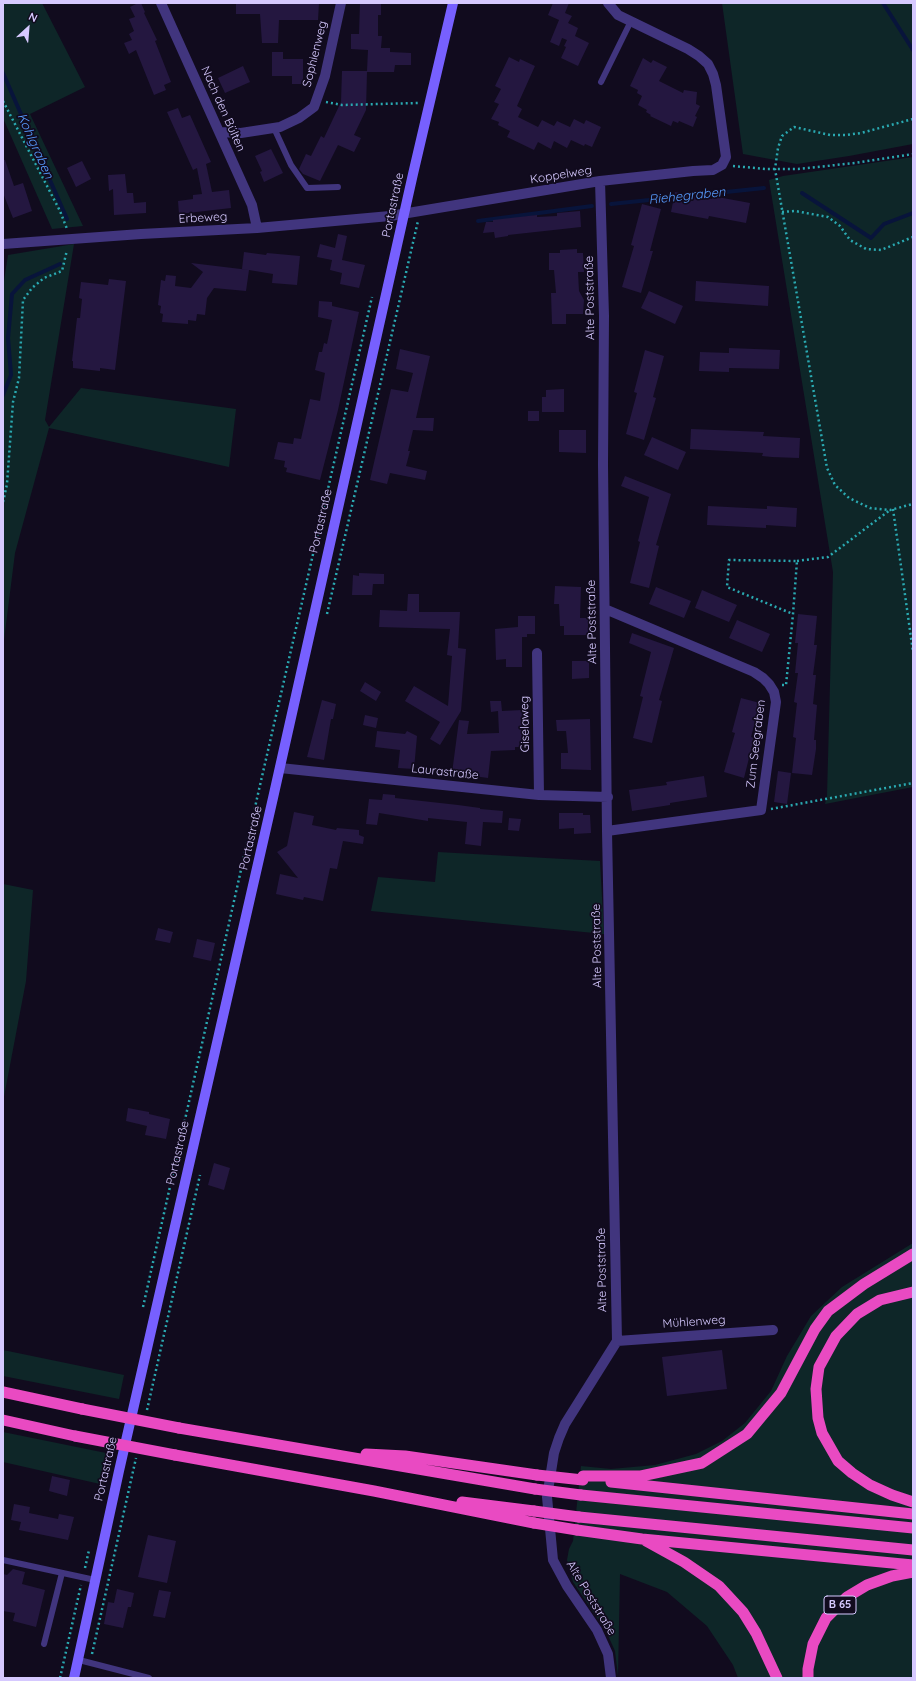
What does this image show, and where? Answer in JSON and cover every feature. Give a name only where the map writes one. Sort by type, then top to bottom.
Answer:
[{"type":"highway","points":[[583,1478],[641,1476],[702,1462],[747,1434],[781,1393],[815,1329],[828,1312],[864,1284],[913,1254]]},
{"type":"highway","points":[[913,1292],[880,1300],[857,1314],[836,1336],[820,1367],[816,1389],[818,1418],[822,1433],[838,1462],[870,1485],[892,1495],[913,1502]]},
{"type":"highway","points":[[3,1392],[179,1428],[535,1489],[581,1495],[913,1528]]},
{"type":"highway","points":[[3,1420],[75,1436],[577,1530],[642,1539],[913,1565]]},
{"type":"highway","points":[[317,1452],[405,1456],[537,1475],[583,1478],[913,1514]]},
{"type":"highway","points":[[374,1491],[579,1517],[913,1550]]},
{"type":"highway","points":[[642,1539],[684,1562],[719,1586],[742,1612],[756,1633],[777,1678]]},
{"type":"highway","name":"B 65","points":[[808,1678],[808,1669],[813,1644],[826,1618],[847,1597],[867,1585],[892,1576],[913,1572]]},
{"type":"main road","name":"Portastraße","points":[[74,1678],[118,1471],[280,768],[404,213],[453,3]]},
{"type":"street","name":"Nach den Bülten","points":[[161,3],[252,205],[257,228]]},
{"type":"street","name":"Sophienweg","points":[[220,132],[242,133],[274,128],[299,118],[314,107],[325,76],[341,3]]},
{"type":"street","points":[[608,3],[618,15],[688,49],[708,64],[716,85],[726,157],[722,165]]},
{"type":"street","name":"Koppelweg","points":[[404,213],[600,181],[713,170],[722,165]]},
{"type":"street","name":"Alte Poststraße","points":[[600,181],[604,316],[603,464],[608,796],[607,831],[616,1341],[565,1424],[554,1453],[548,1497],[553,1560],[567,1586],[597,1630],[608,1654],[611,1678]]},
{"type":"street","name":"Erbeweg","points":[[3,244],[257,228],[404,213]]},
{"type":"street","name":"Zum Seegraben","points":[[605,609],[754,672],[770,684],[774,692],[776,702],[761,810]]},
{"type":"street","name":"Giselaweg","points":[[537,653],[539,795]]},
{"type":"street","name":"Laurastraße","points":[[280,768],[539,795],[608,796]]},
{"type":"street","points":[[607,831],[761,810]]},
{"type":"street","name":"Mühlenweg","points":[[616,1341],[773,1330]]},
{"type":"lane","points":[[601,82],[631,21]]},
{"type":"lane","points":[[274,128],[291,165],[306,188],[338,187]]},
{"type":"lane","points":[[3,1560],[95,1580]]},
{"type":"lane","points":[[44,1644],[62,1573]]},
{"type":"lane","points":[[79,1660],[149,1678]]},
{"type":"path","points":[[318,99],[342,105],[430,103]]},
{"type":"path","points":[[3,101],[73,239],[66,252],[62,271],[44,278],[32,288],[23,300],[19,378],[13,402],[7,484],[3,502]]},
{"type":"path","points":[[913,119],[861,133],[846,135],[830,135],[794,127],[782,136],[778,148],[776,169],[782,212],[827,468],[835,486],[849,498],[870,508],[891,510],[913,504]]},
{"type":"path","points":[[722,165],[798,169],[855,163],[913,154]]},
{"type":"path","points":[[782,212],[795,211],[828,217],[840,226],[850,240],[866,249],[881,250],[913,237]]},
{"type":"path","points":[[143,1308],[258,794],[373,294]]},
{"type":"path","points":[[793,614],[727,587],[729,560],[797,561],[828,557],[891,510]]},
{"type":"path","points":[[891,510],[913,652]]},
{"type":"path","points":[[770,684],[786,685],[797,561]]},
{"type":"path","points":[[761,810],[913,784]]},
{"type":"path","points":[[90,1663],[135,1462]]},
{"type":"green space","points":[[3,3],[42,3],[85,87],[30,114],[83,226],[52,229],[3,118]]},
{"type":"green space","points":[[722,3],[913,3],[913,144],[797,164],[743,154]]},
{"type":"green space","points":[[913,157],[913,787],[825,804],[827,796],[833,572],[769,180],[783,176]]},
{"type":"green space","points":[[74,244],[45,420],[49,427],[81,388],[236,409],[229,467],[49,428],[15,553],[3,648],[3,287],[8,255]]},
{"type":"green space","points":[[438,852],[600,861],[604,934],[371,911],[378,877],[435,882]]},
{"type":"green space","points":[[3,884],[33,890],[26,981],[3,1102]]},
{"type":"green space","points":[[913,1243],[913,1678],[738,1678],[733,1665],[707,1626],[667,1592],[620,1574],[618,1676],[615,1651],[606,1631],[573,1582],[567,1560],[569,1549],[573,1541],[581,1466],[611,1469],[655,1465],[696,1454],[722,1441],[745,1423],[771,1391],[787,1356],[811,1316],[842,1287]]},
{"type":"green space","points":[[3,1350],[124,1375],[119,1399],[3,1376]]},
{"type":"green space","points":[[3,1432],[106,1453],[100,1484],[3,1462]]},
{"type":"building","points":[[141,3],[145,12],[144,13],[157,40],[155,41],[171,82],[164,85],[166,90],[154,95],[136,50],[129,54],[124,43],[132,40],[129,34],[134,31],[129,19],[135,17],[130,7]]},
{"type":"building","points":[[236,3],[319,3],[318,20],[279,20],[278,43],[262,43],[260,14],[236,14]]},
{"type":"building","points":[[360,3],[381,3],[381,15],[378,15],[378,36],[382,36],[381,48],[390,48],[390,52],[411,53],[411,65],[395,65],[394,72],[367,72],[366,110],[354,135],[361,138],[354,152],[338,145],[320,181],[303,174],[299,169],[306,154],[311,156],[321,136],[324,138],[341,102],[342,71],[367,71],[368,50],[351,49],[351,34],[359,34]]},
{"type":"building","points":[[553,3],[569,3],[565,13],[572,16],[568,23],[578,28],[575,36],[589,43],[578,66],[561,58],[566,47],[564,46],[567,40],[562,38],[559,46],[550,42],[559,20],[548,15]]},
{"type":"building","points":[[272,52],[283,52],[283,59],[303,59],[303,84],[292,84],[292,76],[272,76]]},
{"type":"building","points":[[509,57],[519,62],[520,59],[535,66],[517,106],[522,109],[518,117],[538,127],[542,120],[554,126],[557,121],[570,127],[574,119],[584,124],[586,120],[601,127],[592,147],[585,144],[584,146],[571,140],[567,148],[554,141],[551,149],[538,142],[534,150],[507,137],[510,131],[498,125],[499,122],[491,119],[499,104],[494,102],[501,89],[495,86]]},
{"type":"building","points":[[643,58],[651,63],[653,60],[667,67],[659,81],[683,93],[684,90],[697,92],[696,104],[700,106],[695,116],[697,117],[693,127],[679,121],[678,123],[673,121],[671,126],[650,116],[651,115],[646,112],[647,110],[638,105],[642,96],[637,93],[638,90],[630,86]]},
{"type":"building","points":[[243,66],[250,82],[225,93],[218,78]]},
{"type":"building","points":[[178,108],[182,118],[190,115],[211,162],[206,164],[212,192],[229,190],[231,208],[179,214],[178,201],[193,199],[193,195],[202,194],[197,168],[193,170],[167,112]]},
{"type":"building","points":[[271,149],[283,173],[264,182],[260,172],[262,171],[255,156]]},
{"type":"building","points":[[3,160],[5,160],[14,186],[23,183],[32,211],[13,218],[3,193]]},
{"type":"building","points":[[82,161],[91,179],[76,187],[67,168]]},
{"type":"building","points":[[125,174],[127,193],[133,193],[134,203],[146,202],[146,213],[114,215],[113,189],[109,191],[108,175]]},
{"type":"building","points":[[675,192],[712,199],[712,196],[750,203],[746,223],[709,216],[708,219],[671,212]]},
{"type":"building","points":[[642,204],[661,209],[650,251],[653,251],[641,293],[622,287],[634,246],[631,245]]},
{"type":"building","points":[[580,211],[581,227],[508,235],[495,238],[494,232],[483,233],[486,222],[493,222],[493,220],[537,215],[537,217],[557,216],[557,213]]},
{"type":"building","points":[[338,234],[347,236],[342,260],[365,265],[359,288],[340,284],[342,273],[330,270],[332,260],[317,257],[320,244],[335,248]]},
{"type":"building","points":[[577,249],[577,253],[583,253],[584,272],[578,272],[579,291],[584,300],[583,314],[566,314],[566,324],[552,324],[551,293],[556,293],[554,270],[549,270],[549,253],[560,253],[560,250]]},
{"type":"building","points":[[244,252],[266,255],[267,253],[300,256],[297,285],[272,283],[273,274],[242,269]]},
{"type":"building","points":[[191,263],[249,270],[246,291],[214,288],[207,298],[205,315],[197,314],[196,321],[188,320],[188,324],[162,322],[163,314],[160,313],[161,306],[158,305],[161,280],[165,281],[166,275],[176,276],[175,286],[191,288],[203,272]]},
{"type":"building","points":[[109,279],[126,281],[115,370],[100,368],[100,371],[73,368],[72,361],[77,318],[80,318],[82,299],[79,298],[81,282],[108,285]]},
{"type":"building","points":[[696,281],[769,286],[768,306],[695,301]]},
{"type":"building","points":[[649,291],[683,306],[675,324],[641,308]]},
{"type":"building","points":[[319,301],[332,302],[332,306],[359,312],[338,410],[320,480],[286,472],[287,468],[284,467],[285,461],[274,459],[278,442],[293,444],[294,438],[301,439],[310,399],[320,401],[325,373],[315,370],[319,352],[322,352],[324,343],[327,344],[332,320],[318,317]]},
{"type":"building","points":[[729,348],[780,350],[779,369],[729,368],[729,372],[699,371],[700,352],[729,353]]},
{"type":"building","points":[[400,349],[430,356],[416,418],[434,418],[433,431],[413,430],[408,451],[410,451],[406,466],[427,471],[425,480],[390,473],[387,484],[370,480],[391,389],[408,392],[413,373],[396,369]]},
{"type":"building","points":[[645,350],[664,356],[653,397],[656,398],[644,440],[626,434],[637,393],[634,392]]},
{"type":"building","points":[[564,389],[564,412],[542,412],[542,397],[546,397],[546,390]]},
{"type":"building","points":[[528,411],[539,411],[539,421],[528,421]]},
{"type":"building","points":[[691,429],[764,432],[763,436],[800,438],[799,458],[762,456],[763,453],[690,449]]},
{"type":"building","points":[[559,430],[586,430],[586,453],[559,452]]},
{"type":"building","points":[[652,437],[686,452],[678,470],[644,455]]},
{"type":"building","points":[[625,476],[671,494],[656,545],[659,546],[649,588],[630,583],[640,542],[638,541],[649,497],[621,486]]},
{"type":"building","points":[[708,506],[767,509],[767,506],[797,508],[796,527],[766,525],[766,528],[707,525]]},
{"type":"building","points":[[359,573],[384,574],[384,584],[373,584],[372,595],[352,595],[353,575],[359,576]]},
{"type":"building","points":[[555,586],[581,587],[580,618],[588,618],[588,635],[564,635],[564,626],[560,626],[559,604],[554,604]]},
{"type":"building","points":[[656,587],[691,601],[684,618],[649,604]]},
{"type":"building","points":[[702,590],[737,605],[729,622],[695,608]]},
{"type":"building","points":[[408,594],[419,594],[419,612],[460,612],[458,648],[466,649],[461,711],[440,745],[430,739],[440,722],[405,701],[414,686],[448,706],[452,656],[447,655],[450,629],[379,627],[380,610],[407,611]]},
{"type":"building","points":[[798,614],[817,616],[814,645],[817,645],[813,675],[816,675],[813,704],[817,705],[814,740],[816,740],[816,749],[812,775],[792,773],[796,738],[793,737],[797,703],[794,702],[798,673],[795,673],[798,643],[795,643]]},
{"type":"building","points":[[518,616],[535,616],[535,634],[527,634],[527,637],[522,637],[522,667],[506,667],[506,659],[496,660],[495,629],[518,627]]},
{"type":"building","points":[[737,620],[770,634],[762,652],[729,638]]},
{"type":"building","points":[[632,633],[674,648],[659,700],[662,701],[652,743],[633,738],[643,697],[640,696],[651,652],[629,643]]},
{"type":"building","points":[[572,661],[589,661],[589,678],[572,679]]},
{"type":"building","points":[[365,682],[381,692],[376,701],[360,691]]},
{"type":"building","points":[[741,698],[760,703],[751,737],[754,738],[744,778],[724,772],[735,733],[732,732]]},
{"type":"building","points":[[322,700],[336,704],[333,719],[331,719],[324,760],[307,757]]},
{"type":"building","points":[[490,701],[501,701],[502,711],[522,710],[524,747],[515,747],[515,750],[491,751],[488,778],[452,773],[459,720],[469,721],[467,734],[499,733],[498,711],[491,712]]},
{"type":"building","points":[[365,715],[378,718],[376,728],[363,725]]},
{"type":"building","points":[[590,719],[591,770],[561,769],[561,753],[568,753],[566,731],[557,731],[556,720]]},
{"type":"building","points":[[377,731],[405,734],[407,731],[417,736],[414,769],[398,768],[400,750],[375,747]]},
{"type":"building","points":[[778,771],[791,773],[787,804],[774,802]]},
{"type":"building","points":[[704,776],[707,797],[632,811],[629,790],[667,785],[666,782]]},
{"type":"building","points":[[383,794],[395,795],[395,798],[503,811],[502,823],[483,822],[481,846],[465,844],[467,822],[428,818],[428,821],[379,813],[377,825],[366,824],[369,799],[382,800]]},
{"type":"building","points":[[294,812],[314,816],[312,825],[336,830],[337,828],[359,830],[359,835],[364,837],[363,844],[343,841],[337,869],[330,868],[323,901],[304,897],[303,900],[276,894],[280,874],[298,878],[277,852],[287,846]]},
{"type":"building","points":[[559,813],[583,813],[583,815],[590,815],[591,833],[574,834],[574,828],[559,829]]},
{"type":"building","points":[[509,818],[521,819],[519,831],[508,830]]},
{"type":"building","points":[[158,928],[173,932],[170,943],[155,940]]},
{"type":"building","points":[[197,939],[215,943],[211,961],[193,957]]},
{"type":"building","points":[[128,1108],[149,1112],[149,1114],[170,1119],[166,1139],[145,1135],[147,1126],[126,1121]]},
{"type":"building","points":[[214,1163],[230,1168],[224,1190],[208,1185]]},
{"type":"building","points":[[722,1350],[727,1389],[667,1396],[662,1357]]},
{"type":"building","points":[[52,1476],[70,1480],[67,1496],[49,1491]]},
{"type":"building","points":[[14,1504],[30,1507],[29,1513],[58,1519],[59,1514],[74,1517],[68,1540],[19,1530],[21,1522],[11,1520]]},
{"type":"building","points":[[148,1535],[176,1541],[167,1583],[138,1577]]},
{"type":"building","points":[[13,1569],[25,1572],[22,1584],[45,1590],[36,1627],[13,1621],[15,1613],[3,1611],[3,1574],[7,1575]]},
{"type":"building","points":[[117,1589],[134,1593],[131,1607],[128,1607],[123,1628],[104,1624],[108,1602],[114,1603]]},
{"type":"building","points":[[159,1590],[171,1592],[165,1618],[153,1616]]},
{"type":"waterway","points":[[883,3],[913,50]]},
{"type":"waterway","name":"Kohlgraben","points":[[3,73],[67,219]]},
{"type":"waterway","name":"Riehegraben","points":[[688,196],[764,188]]},
{"type":"waterway","name":"Riehegraben","points":[[802,193],[871,238],[884,224],[913,213]]},
{"type":"waterway","name":"Riehegraben","points":[[611,204],[678,197]]},
{"type":"waterway","name":"Riehegraben","points":[[478,221],[592,206]]},
{"type":"waterway","name":"Riehegraben","points":[[3,395],[11,375],[8,338],[12,294],[25,280],[60,264]]}]
